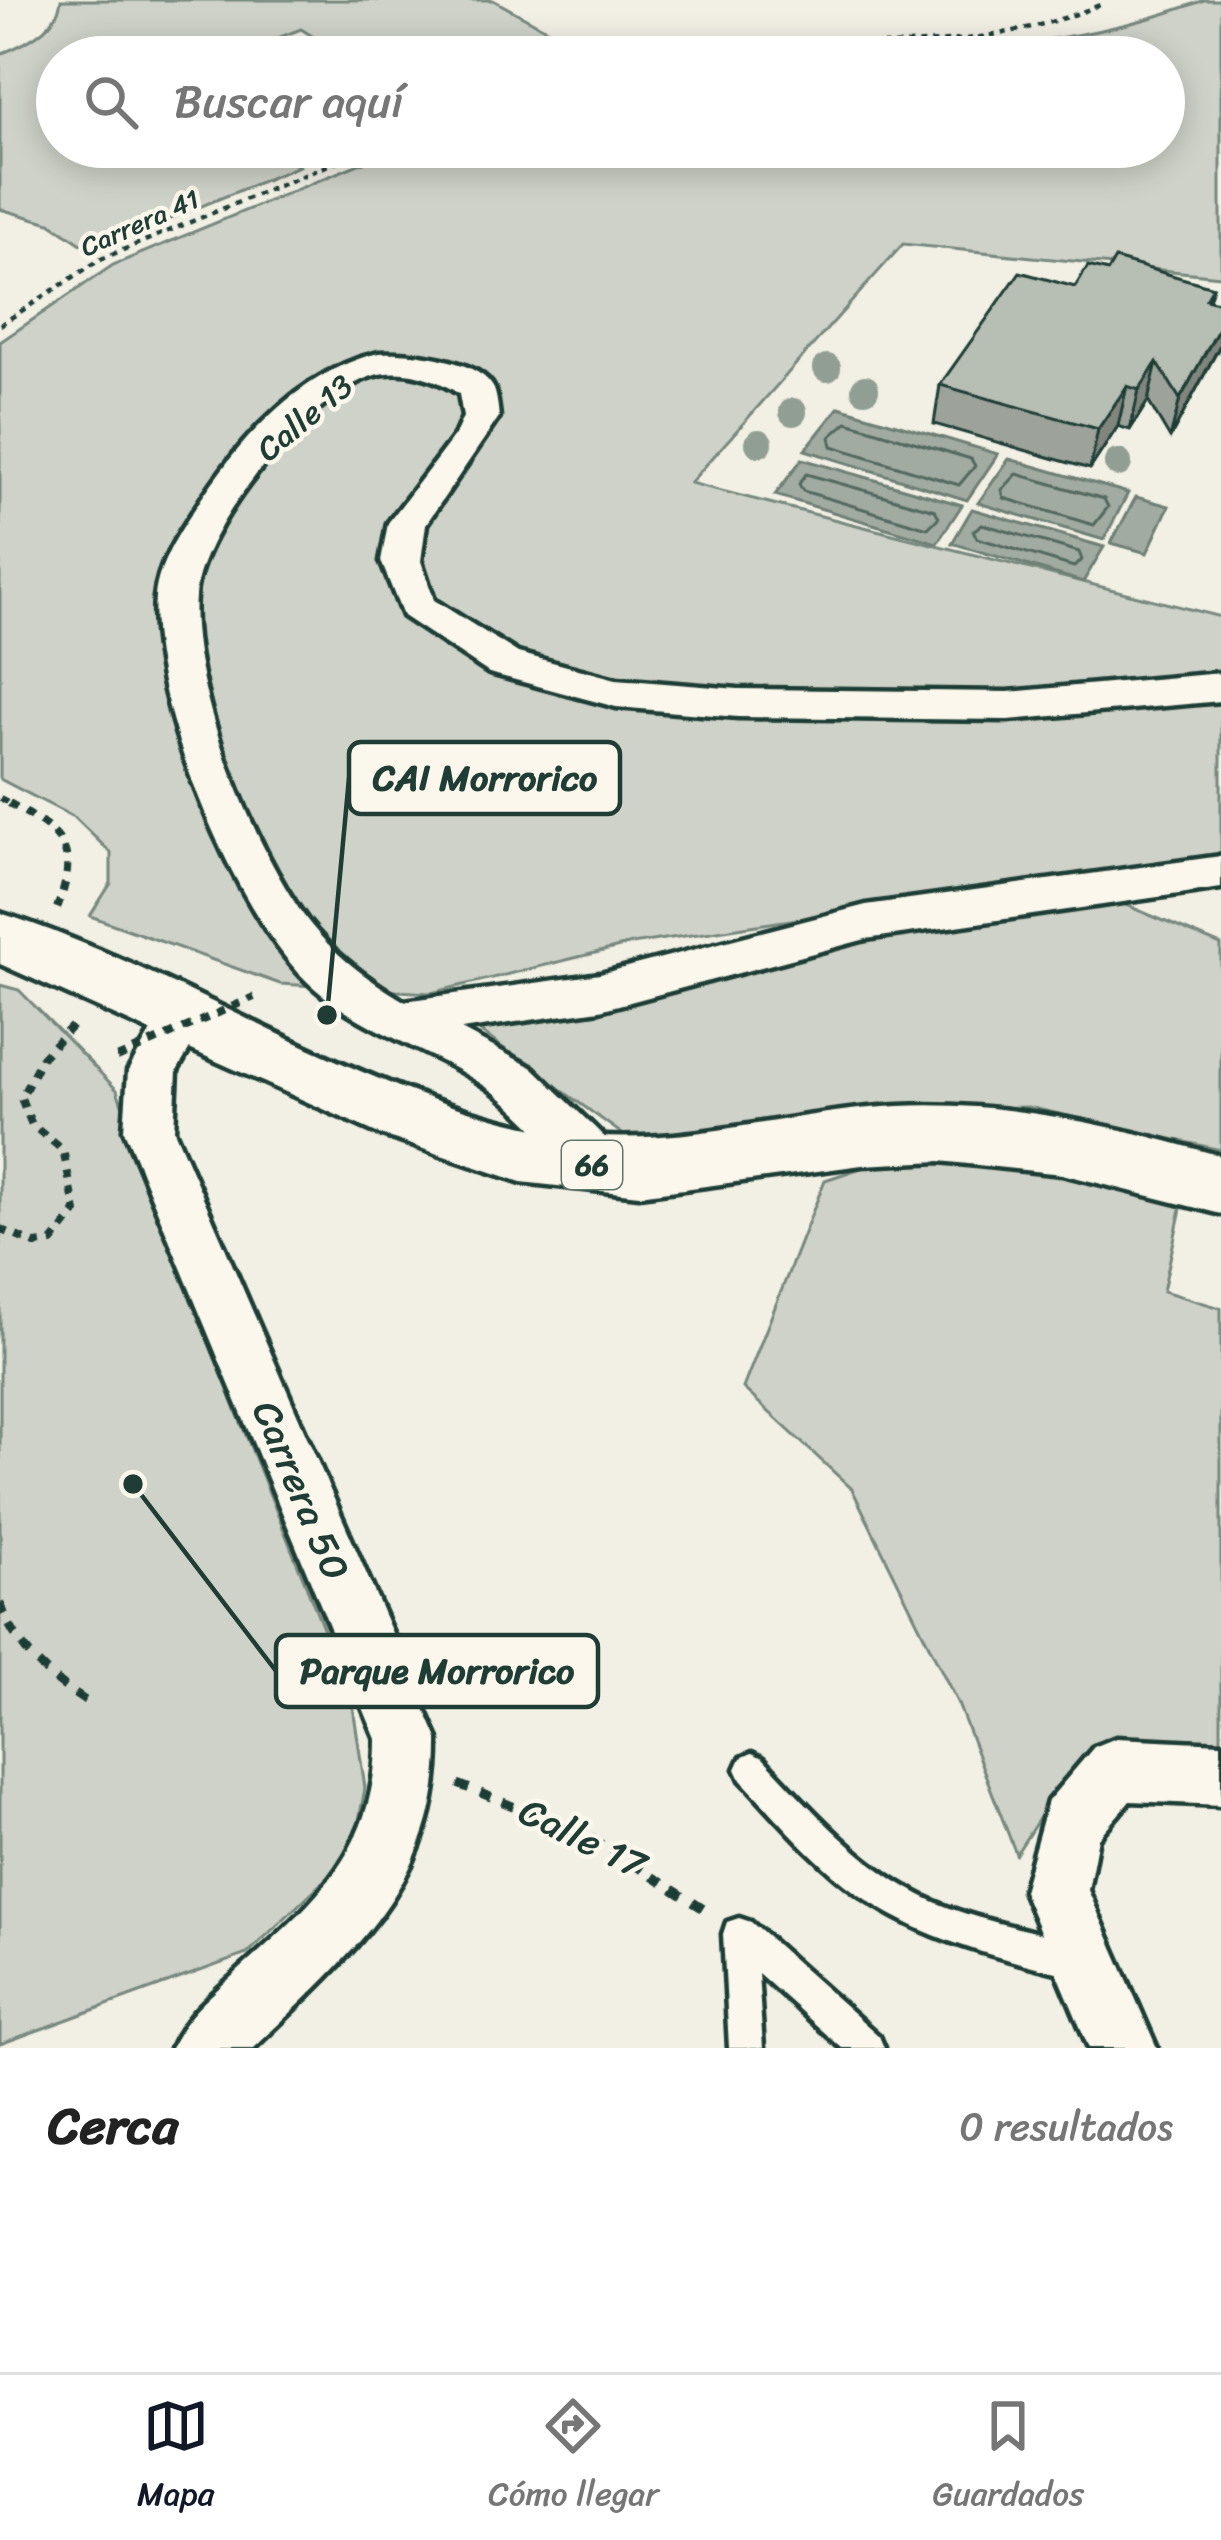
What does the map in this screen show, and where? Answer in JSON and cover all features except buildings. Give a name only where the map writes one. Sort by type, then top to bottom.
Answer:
[{"type":"highway","name":"66","points":[[18,945],[446,1131],[533,1156],[601,1166],[735,1159],[898,1134],[979,1135],[1105,1155],[1221,1185]]},
{"type":"street","name":"Calle 13","points":[[601,1166],[502,1072],[398,1020],[323,974],[276,910],[228,811],[172,635],[175,588],[196,539],[271,438],[345,374],[370,365],[416,365],[454,373],[476,389],[481,417],[472,437],[407,523],[400,561],[417,607],[504,663],[616,693],[738,703],[1008,706],[1221,686]]},
{"type":"street","points":[[398,1020],[600,992],[866,922],[1221,872]]},
{"type":"street","name":"Carrera 50","points":[[183,1018],[149,1072],[143,1095],[149,1130],[407,1739],[411,1769],[410,1798],[384,1859],[351,1902],[205,2048]]},
{"type":"street","points":[[1123,2048],[1055,1891],[1070,1823],[1116,1769],[1221,1774]]},
{"type":"lane","points":[[752,1769],[817,1838],[874,1886],[966,1932],[1087,1964]]},
{"type":"lane","points":[[739,1934],[746,2048]]},
{"type":"lane","points":[[739,1934],[866,2048]]},
{"type":"path","points":[[989,36],[1063,24],[1100,4],[1099,0]]},
{"type":"path","name":"Carrera 41","points":[[0,325],[100,259],[321,168]]},
{"type":"path","points":[[0,798],[55,832],[72,852],[72,875],[18,945]]},
{"type":"path","points":[[0,1229],[35,1244],[52,1241],[76,1212],[63,1150],[53,1136],[32,1125],[20,1098],[42,1057],[111,986]]},
{"type":"path","points":[[117,1058],[254,997]]},
{"type":"path","points":[[0,1603],[7,1627],[56,1685],[95,1707]]},
{"type":"path","name":"Calle 17","points":[[411,1769],[504,1798],[587,1834],[659,1874],[739,1934]]},
{"type":"shaded area","points":[[61,0],[493,0],[550,31],[540,36],[312,36],[301,29],[283,36],[36,36],[36,168],[294,168],[92,251],[50,223],[0,209],[0,54],[47,27]]},
{"type":"shaded area","points":[[1204,0],[1221,0],[1221,276],[903,244],[690,483],[1221,617],[1221,855],[632,944],[431,993],[280,984],[90,916],[111,883],[111,853],[75,818],[0,779],[0,342],[113,265],[349,168],[1185,168],[1185,36],[1071,36]]},
{"type":"shaded area","points":[[1114,900],[1221,945],[1221,1150],[1028,1107],[860,1111],[636,1144],[474,1027],[645,1000],[810,950]]},
{"type":"shaded area","points":[[0,985],[19,990],[117,1090],[179,1268],[352,1700],[365,1788],[353,1853],[247,1954],[0,2044]]},
{"type":"shaded area","points":[[958,1155],[1042,1165],[1182,1204],[1163,1291],[1221,1308],[1221,1747],[1117,1741],[1062,1783],[1016,1854],[958,1704],[852,1489],[743,1388],[825,1180],[876,1163]]},
{"type":"water","points":[[839,407],[998,454],[967,500],[805,450]]},
{"type":"water","points":[[802,459],[962,505],[937,543],[775,495]]},
{"type":"water","points":[[1009,459],[1128,493],[1104,540],[978,503]]},
{"type":"water","points":[[1136,497],[1169,506],[1147,553],[1111,543]]},
{"type":"water","points":[[972,509],[1104,547],[1083,582],[952,543]]},
{"type":"place","name":"CAI Morrorico","points":[[327,1015]]},
{"type":"place","name":"Parque Morrorico","points":[[133,1484]]}]
